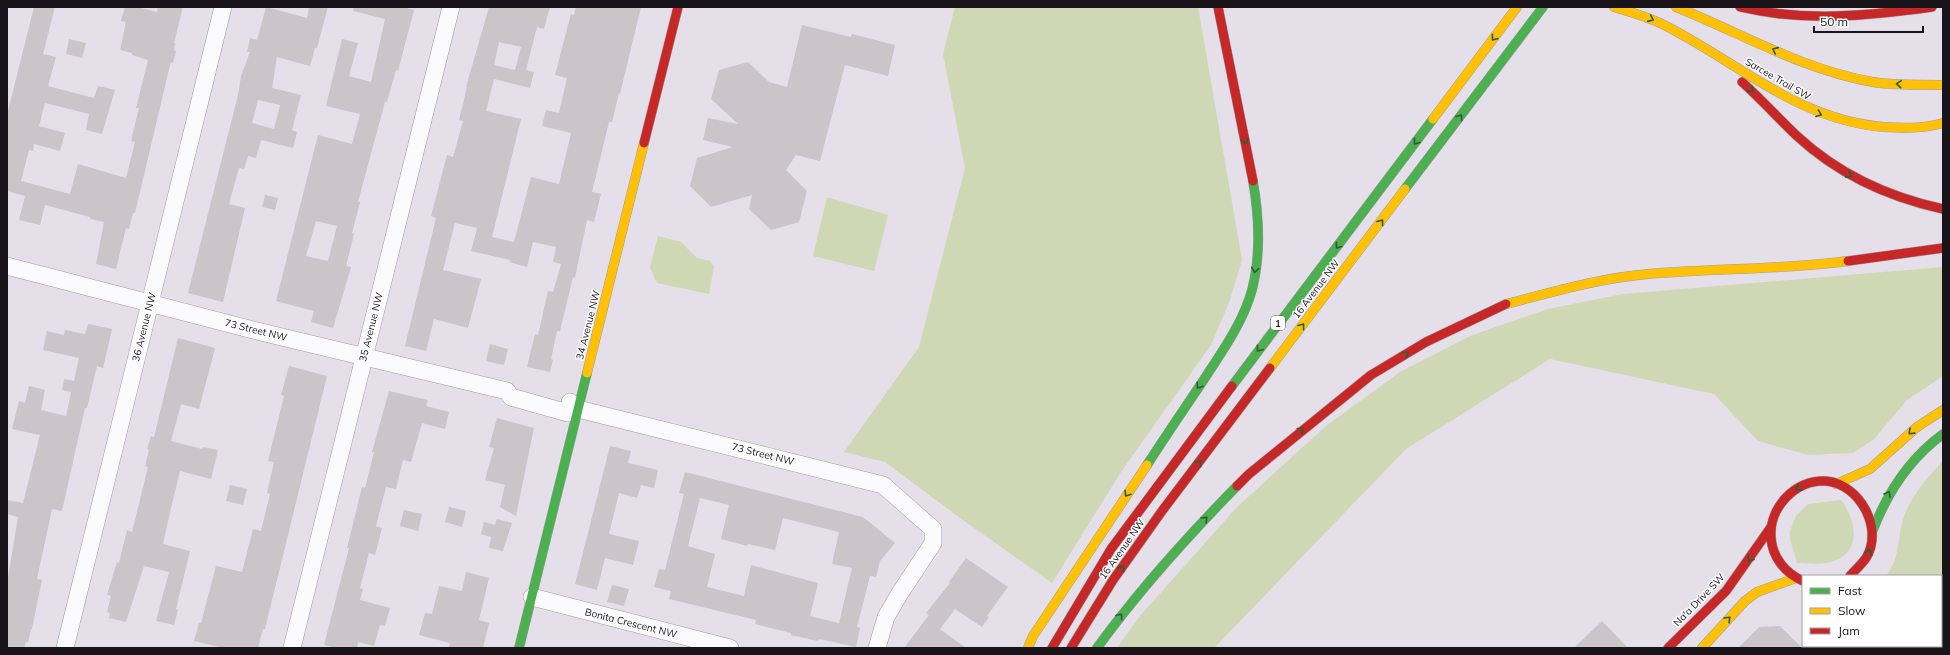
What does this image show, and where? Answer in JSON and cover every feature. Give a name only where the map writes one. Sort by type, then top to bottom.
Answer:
[{"type":"main road","name":"34 Avenue NW","points":[[519,648],[678,7]]},
{"type":"main road","points":[[1028,648],[1033,636],[1225,348],[1252,290],[1256,266],[1257,222],[1254,182],[1218,7]]},
{"type":"main road","name":"16 Avenue NW","points":[[1052,648],[1111,548],[1213,414],[1243,370],[1518,7]]},
{"type":"main road","name":"16 Avenue NW","points":[[1071,648],[1113,580],[1162,511],[1543,7]]},
{"type":"main road","name":"Sarcee Trail SW","points":[[1614,7],[1641,15],[1660,23],[1788,100],[1834,119],[1886,128],[1921,128],[1943,123]]},
{"type":"main road","points":[[1676,7],[1734,31],[1806,64],[1837,74],[1873,82],[1943,85]]},
{"type":"main road","points":[[1740,7],[1793,14],[1834,17],[1871,16],[1932,7]]},
{"type":"main road","points":[[1232,32],[1231,54],[1242,124]]},
{"type":"main road","points":[[1700,47],[1750,89],[1803,140],[1837,167],[1874,188],[1901,199],[1943,209]]},
{"type":"main road","points":[[1097,648],[1126,607],[1202,522],[1249,474],[1371,375],[1426,342],[1504,306],[1566,288],[1604,280],[1647,274],[1832,263],[1943,248]]},
{"type":"main road","points":[[1836,484],[1870,469],[1917,427],[1943,410]]},
{"type":"main road","points":[[1873,530],[1888,494],[1902,471],[1932,441],[1943,434]]},
{"type":"main road","points":[[1801,581],[1788,572],[1777,559],[1771,543],[1771,527],[1777,508],[1790,493],[1808,484],[1817,482],[1836,484],[1853,492],[1860,498],[1869,513],[1873,530],[1872,547],[1868,556],[1854,574]]},
{"type":"main road","name":"Na'a Drive SW","points":[[1668,648],[1726,591],[1771,527]]},
{"type":"main road","points":[[1702,648],[1745,601],[1757,592],[1801,581]]},
{"type":"street","name":"36 Avenue NW","points":[[65,648],[223,7]]},
{"type":"street","name":"35 Avenue NW","points":[[292,648],[451,7]]},
{"type":"street","name":"73 Street NW","points":[[7,266],[150,304],[363,357],[507,391],[514,387],[570,402],[578,409],[883,485],[933,529],[933,543],[900,593],[886,618],[877,648]]},
{"type":"street","name":"Bonita Crescent NW","points":[[532,597],[730,648]]},
{"type":"green space","points":[[955,7],[1198,7],[1242,260],[1230,300],[1211,345],[1121,472],[1052,583],[956,515],[885,462],[844,452],[919,347],[965,168],[943,54]]},
{"type":"green space","points":[[827,197],[888,215],[874,271],[813,256]]},
{"type":"green space","points":[[658,236],[681,242],[697,258],[710,261],[714,266],[709,294],[657,283],[650,268]]},
{"type":"green space","points":[[1943,267],[1943,376],[1907,400],[1874,439],[1853,453],[1808,455],[1758,441],[1714,394],[1550,359],[1406,449],[1214,648],[1117,648],[1140,616],[1237,507],[1326,426],[1400,372],[1470,336],[1548,309],[1623,294]]},
{"type":"green space","points":[[1943,461],[1943,648],[1848,648],[1942,647],[1942,575],[1887,575],[1894,563],[1898,549],[1901,527],[1906,511],[1925,481]]},
{"type":"green space","points":[[1841,500],[1853,526],[1854,535],[1852,544],[1848,551],[1841,558],[1827,563],[1797,563],[1790,539],[1790,531],[1796,516],[1808,504]]},
{"type":"building","points":[[34,7],[55,7],[43,54],[56,57],[48,86],[94,98],[98,86],[115,90],[102,134],[86,130],[89,114],[45,103],[39,126],[65,133],[60,151],[34,144],[33,151],[29,150],[21,181],[70,194],[78,164],[126,178],[135,142],[131,141],[139,108],[136,108],[148,60],[132,55],[132,53],[120,50],[126,22],[121,21],[125,7],[137,7],[157,12],[158,7],[183,7],[174,43],[174,50],[176,51],[173,63],[171,62],[170,65],[135,213],[133,213],[129,229],[126,228],[116,269],[96,264],[104,222],[45,205],[40,225],[19,220],[25,196],[7,191],[7,115]]},
{"type":"building","points":[[266,7],[307,18],[309,7],[328,7],[317,48],[315,48],[310,66],[277,57],[272,88],[301,95],[292,130],[297,132],[293,148],[261,140],[256,158],[248,156],[244,169],[239,168],[229,204],[245,208],[223,302],[188,293],[238,95],[241,76],[250,52],[247,52],[250,38],[257,40]],"holes":[[[258,100],[280,105],[274,129],[252,123]]]},
{"type":"building","points":[[354,7],[403,7],[414,10],[398,71],[396,70],[387,102],[385,102],[358,202],[360,202],[346,266],[351,267],[333,328],[311,322],[314,311],[276,301],[318,135],[352,144],[360,114],[326,106],[342,39],[358,43],[349,76],[371,82],[385,19],[353,11]],"holes":[[[316,221],[337,226],[328,261],[306,256]]]},
{"type":"building","points":[[489,7],[550,7],[544,29],[537,27],[526,70],[534,72],[530,88],[494,79],[486,111],[521,119],[492,237],[514,242],[531,177],[559,184],[571,133],[542,126],[546,110],[559,113],[567,78],[555,75],[571,14],[574,15],[576,7],[641,7],[620,94],[619,93],[612,122],[609,122],[592,192],[601,194],[594,222],[587,220],[575,278],[573,277],[560,331],[557,331],[551,359],[553,360],[550,372],[527,367],[535,334],[538,335],[548,291],[553,292],[561,264],[553,262],[556,247],[533,242],[527,267],[509,262],[510,260],[471,251],[477,228],[455,223],[443,270],[481,279],[468,328],[434,319],[426,351],[405,346],[436,218],[431,216],[447,155],[453,157],[463,121],[459,120],[466,87]],"holes":[[[499,42],[521,47],[515,70],[494,65]]]},
{"type":"building","points":[[802,25],[851,37],[852,34],[895,45],[888,76],[845,65],[820,161],[796,155],[786,170],[807,191],[799,222],[771,230],[749,209],[752,195],[711,207],[690,186],[697,158],[733,147],[703,140],[708,118],[738,124],[711,99],[719,70],[748,62],[769,82],[787,87]]},
{"type":"building","points":[[69,39],[86,43],[82,58],[66,54]]},
{"type":"building","points":[[265,195],[278,198],[275,210],[262,207]]},
{"type":"building","points":[[88,324],[112,329],[103,368],[97,366],[87,408],[85,408],[62,511],[52,509],[37,579],[42,580],[28,642],[26,642],[24,648],[7,648],[7,583],[18,517],[7,514],[7,500],[23,503],[40,435],[12,429],[19,401],[25,403],[29,386],[45,390],[41,410],[66,416],[71,392],[62,390],[64,379],[74,381],[79,358],[43,350],[47,331],[64,335],[65,330],[85,334]]},
{"type":"building","points":[[178,338],[215,348],[199,409],[181,404],[171,441],[202,449],[203,447],[218,450],[211,479],[180,471],[163,544],[190,551],[176,609],[178,610],[174,625],[156,621],[169,572],[144,566],[126,622],[109,618],[110,613],[107,612],[111,596],[107,595],[117,562],[119,563],[127,530],[132,532],[148,467],[145,466],[149,450],[147,449],[151,436],[154,437]]},
{"type":"building","points":[[490,344],[508,349],[504,365],[486,361]]},
{"type":"building","points":[[289,366],[327,376],[265,629],[263,629],[258,648],[224,648],[194,641],[199,623],[201,623],[216,566],[242,572],[253,529],[261,531],[270,494],[267,493],[274,462],[268,461],[284,396],[281,395]]},
{"type":"building","points":[[389,391],[428,400],[426,406],[449,412],[445,429],[422,423],[411,462],[403,460],[396,489],[386,487],[376,526],[382,528],[375,555],[369,553],[360,588],[363,589],[360,600],[390,608],[385,626],[380,625],[374,646],[358,642],[357,648],[337,648],[324,645],[349,548],[347,548],[362,487],[365,488],[374,452],[372,452]]},
{"type":"building","points":[[497,418],[534,428],[516,516],[500,507],[505,485],[485,480],[494,448],[489,447]]},
{"type":"building","points":[[610,446],[631,451],[628,463],[658,470],[654,488],[641,485],[637,498],[619,493],[609,534],[639,541],[633,565],[605,558],[597,590],[575,584]]},
{"type":"building","points":[[685,472],[863,517],[895,543],[880,561],[876,577],[870,576],[857,627],[860,628],[856,647],[791,635],[791,633],[755,624],[756,620],[669,599],[671,591],[654,587],[659,569],[665,570],[684,494],[679,493]],"holes":[[[700,498],[729,505],[721,539],[747,546],[748,544],[775,550],[783,518],[839,532],[832,564],[852,568],[839,623],[810,616],[818,583],[751,565],[744,596],[707,587],[715,554],[688,546]]]},
{"type":"building","points":[[230,485],[247,489],[243,505],[226,501]]},
{"type":"building","points":[[449,507],[466,511],[462,527],[445,522]]},
{"type":"building","points":[[404,510],[422,514],[418,531],[400,526]]},
{"type":"building","points":[[497,519],[512,523],[503,551],[489,548],[491,537],[481,534],[484,522],[495,525]]},
{"type":"building","points":[[966,558],[1008,587],[987,616],[989,617],[982,627],[955,609],[940,629],[966,648],[904,648],[929,615],[926,613],[950,583],[949,582]]},
{"type":"building","points":[[466,572],[489,578],[479,620],[489,623],[483,648],[448,648],[450,643],[419,635],[425,613],[432,614],[439,586],[462,591]]},
{"type":"building","points":[[612,585],[629,589],[624,606],[607,602]]},
{"type":"building","points":[[1602,621],[1628,648],[1574,648]]},
{"type":"building","points":[[1780,626],[1802,648],[1738,648],[1759,627]]},
{"type":"traffic: fast","points":[[1405,189],[1543,7]]},
{"type":"traffic: fast","points":[[1232,386],[1433,119]]},
{"type":"traffic: fast","points":[[1147,465],[1224,349],[1248,302],[1255,277],[1258,249],[1257,208],[1253,181]]},
{"type":"traffic: fast","points":[[519,648],[587,373]]},
{"type":"traffic: fast","points":[[1873,530],[1885,502],[1901,477],[1920,454],[1943,434]]},
{"type":"traffic: fast","points":[[1097,648],[1113,626],[1164,564],[1237,486]]},
{"type":"traffic: slow","points":[[1433,119],[1517,7]]},
{"type":"traffic: slow","points":[[1614,7],[1660,23],[1688,38],[1767,86],[1821,113],[1851,122],[1883,127],[1906,128],[1943,123]]},
{"type":"traffic: slow","points":[[1676,7],[1773,50],[1822,69],[1873,82],[1943,85]]},
{"type":"traffic: slow","points":[[587,373],[644,143]]},
{"type":"traffic: slow","points":[[1270,368],[1405,189]]},
{"type":"traffic: slow","points":[[1506,304],[1577,286],[1630,276],[1673,272],[1798,266],[1848,261]]},
{"type":"traffic: slow","points":[[1836,484],[1870,469],[1917,427],[1943,410]]},
{"type":"traffic: slow","points":[[1028,648],[1033,636],[1147,465]]},
{"type":"traffic: slow","points":[[1702,648],[1745,601],[1757,592],[1796,578]]},
{"type":"traffic: jam","points":[[644,143],[678,7]]},
{"type":"traffic: jam","points":[[1218,7],[1253,181]]},
{"type":"traffic: jam","points":[[1740,7],[1763,12],[1811,16],[1860,15],[1932,7]]},
{"type":"traffic: jam","points":[[1742,82],[1797,136],[1829,162],[1883,191],[1943,209]]},
{"type":"traffic: jam","points":[[1848,261],[1943,248]]},
{"type":"traffic: jam","points":[[1237,486],[1249,474],[1371,375],[1426,342],[1506,304]]},
{"type":"traffic: jam","points":[[1071,648],[1113,580],[1162,511],[1270,368]]},
{"type":"traffic: jam","points":[[1052,648],[1111,549],[1232,386]]},
{"type":"traffic: jam","points":[[1802,581],[1796,578],[1785,569],[1777,558],[1772,544],[1772,526],[1775,515],[1786,497],[1804,485],[1815,482],[1826,481],[1838,484],[1849,490],[1866,510],[1872,534],[1871,546],[1866,558],[1851,575]]},
{"type":"traffic: jam","points":[[1668,648],[1726,591],[1771,527]]}]
